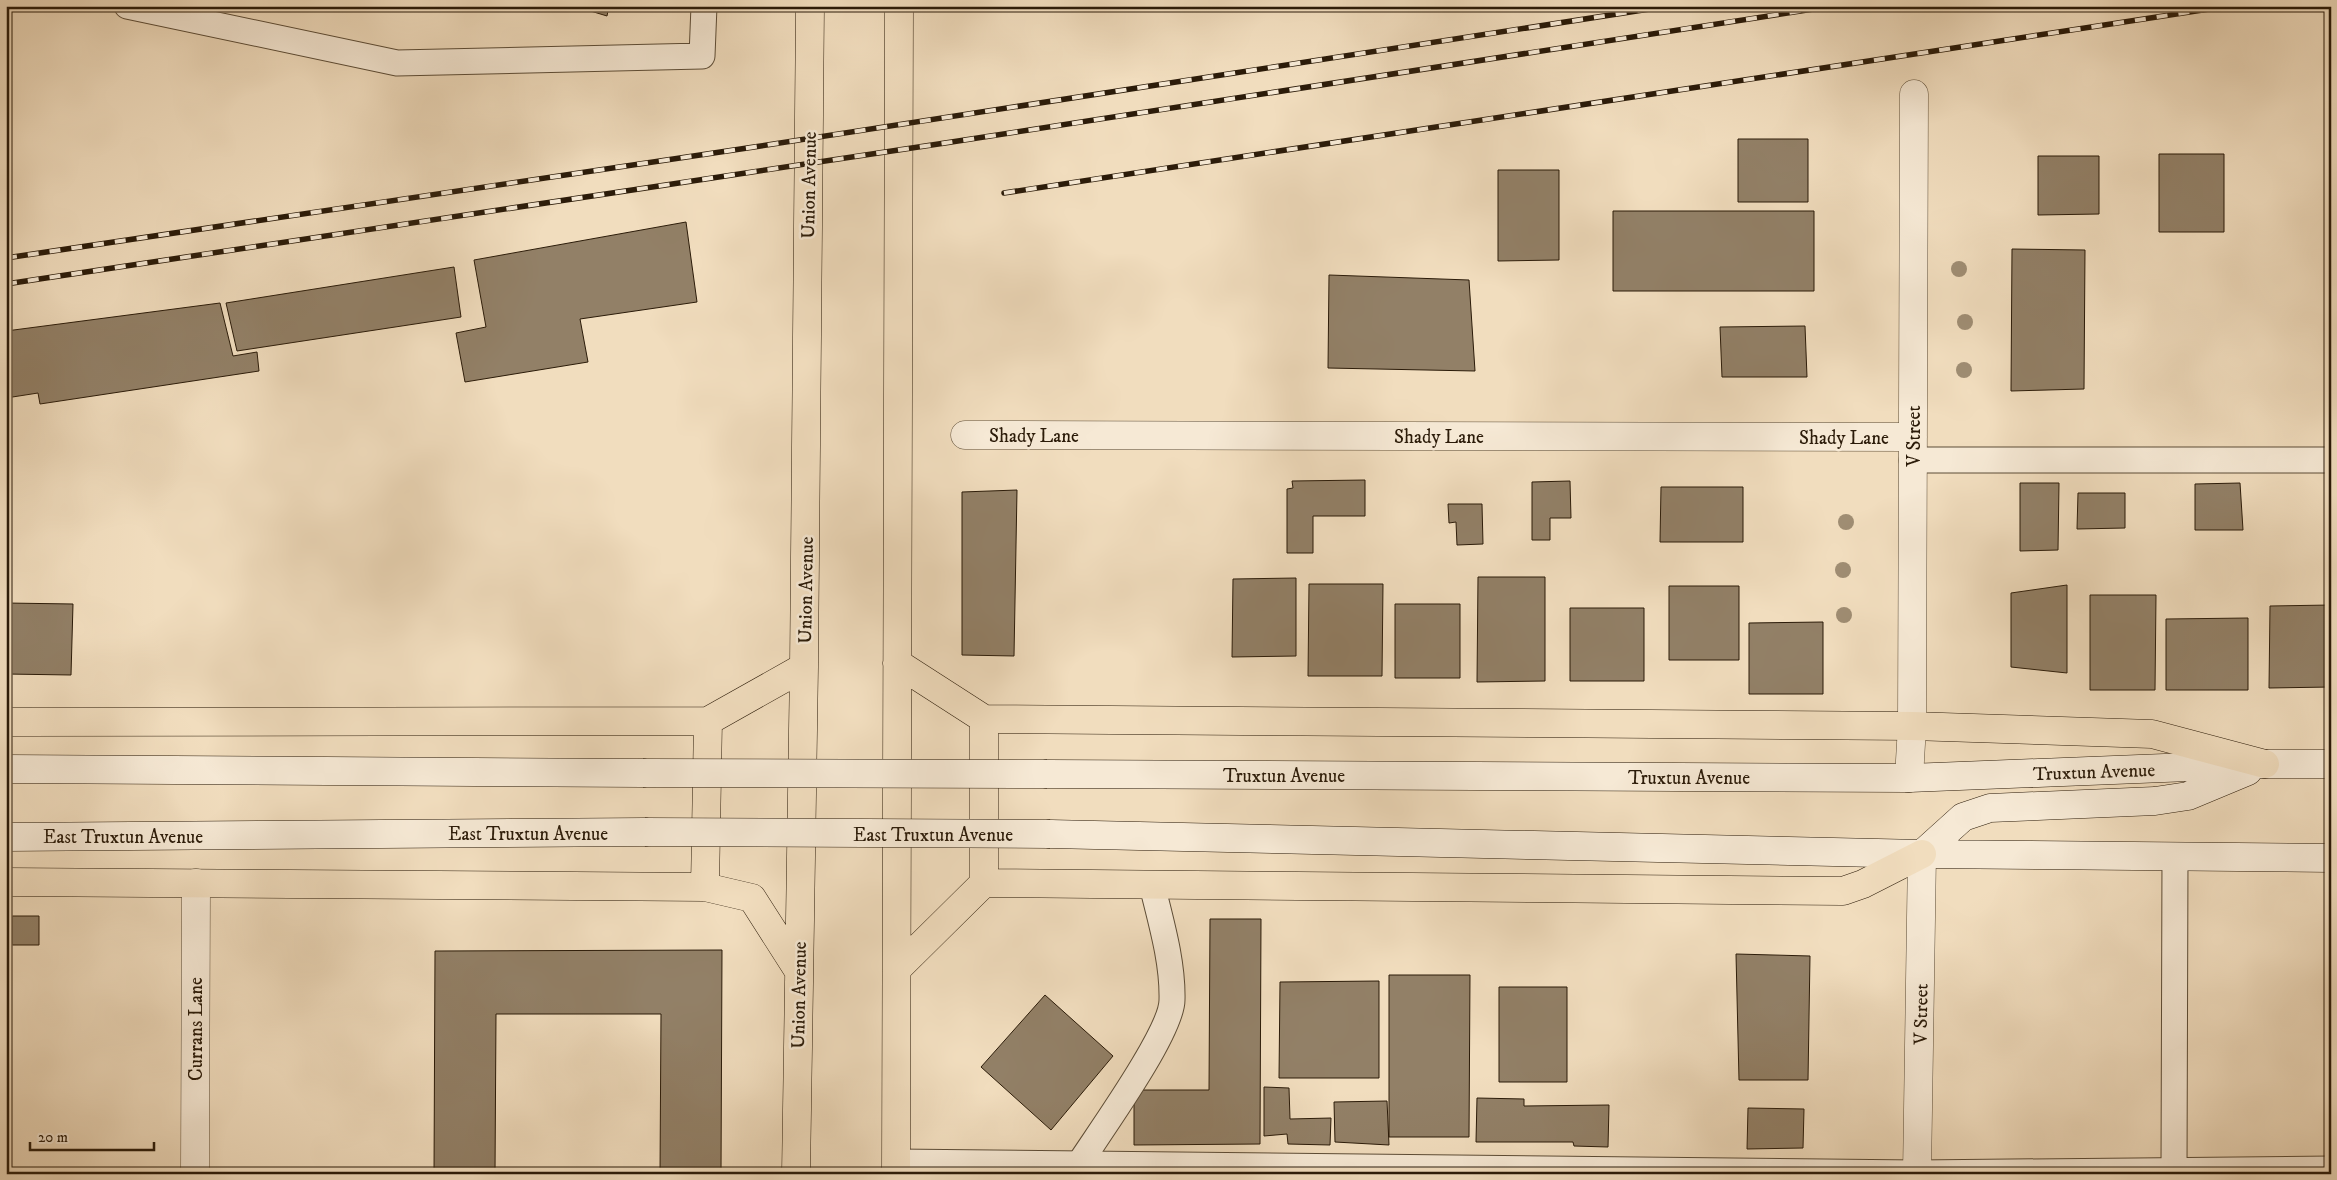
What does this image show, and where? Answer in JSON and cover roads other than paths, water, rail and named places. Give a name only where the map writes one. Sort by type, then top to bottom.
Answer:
[{"type":"highway","name":"Union Avenue","points":[[796,1174],[804,667],[810,6]]},
{"type":"highway","points":[[896,1168],[899,6]]},
{"type":"highway","points":[[897,664],[984,719],[1912,726],[2152,734],[2265,764]]},
{"type":"highway","points":[[6,722],[708,721],[804,667]]},
{"type":"highway","points":[[898,968],[984,883],[984,719]]},
{"type":"highway","points":[[705,888],[708,721]]},
{"type":"highway","points":[[984,883],[1842,891],[1863,884],[1922,854]]},
{"type":"highway","points":[[6,882],[705,888],[752,898],[798,970]]},
{"type":"main road","name":"V Street","points":[[1909,778],[1912,726],[1914,94]]},
{"type":"main road","name":"Shady Lane","points":[[965,435],[1913,448]]},
{"type":"main road","name":"Truxtun Avenue","points":[[6,769],[1909,778],[2265,764],[2331,764]]},
{"type":"main road","points":[[1922,854],[1963,817],[1990,808],[2155,801],[2188,796],[2265,764]]},
{"type":"main road","name":"East Truxtun Avenue","points":[[6,837],[645,832],[1050,834],[1922,854]]},
{"type":"main road","name":"V Street","points":[[1917,1174],[1922,854]]},
{"type":"main road","points":[[1922,854],[2331,858]]},
{"type":"main road","name":"Currans Lane","points":[[194,1174],[196,883]]},
{"type":"lane","points":[[127,6],[198,13],[397,63],[702,56],[704,6]]},
{"type":"lane","points":[[1913,448],[2331,460]]},
{"type":"lane","points":[[2174,1171],[2175,856]]},
{"type":"lane","points":[[1079,1164],[1162,1034],[1173,1002],[1169,962],[1152,885]]},
{"type":"lane","points":[[896,1168],[1079,1164],[1917,1174],[2331,1169]]},
{"type":"railway","points":[[6,258],[754,147],[1669,6]]},
{"type":"railway","points":[[6,284],[945,143],[1833,6]]},
{"type":"railway","points":[[1004,193],[2229,6]]}]
